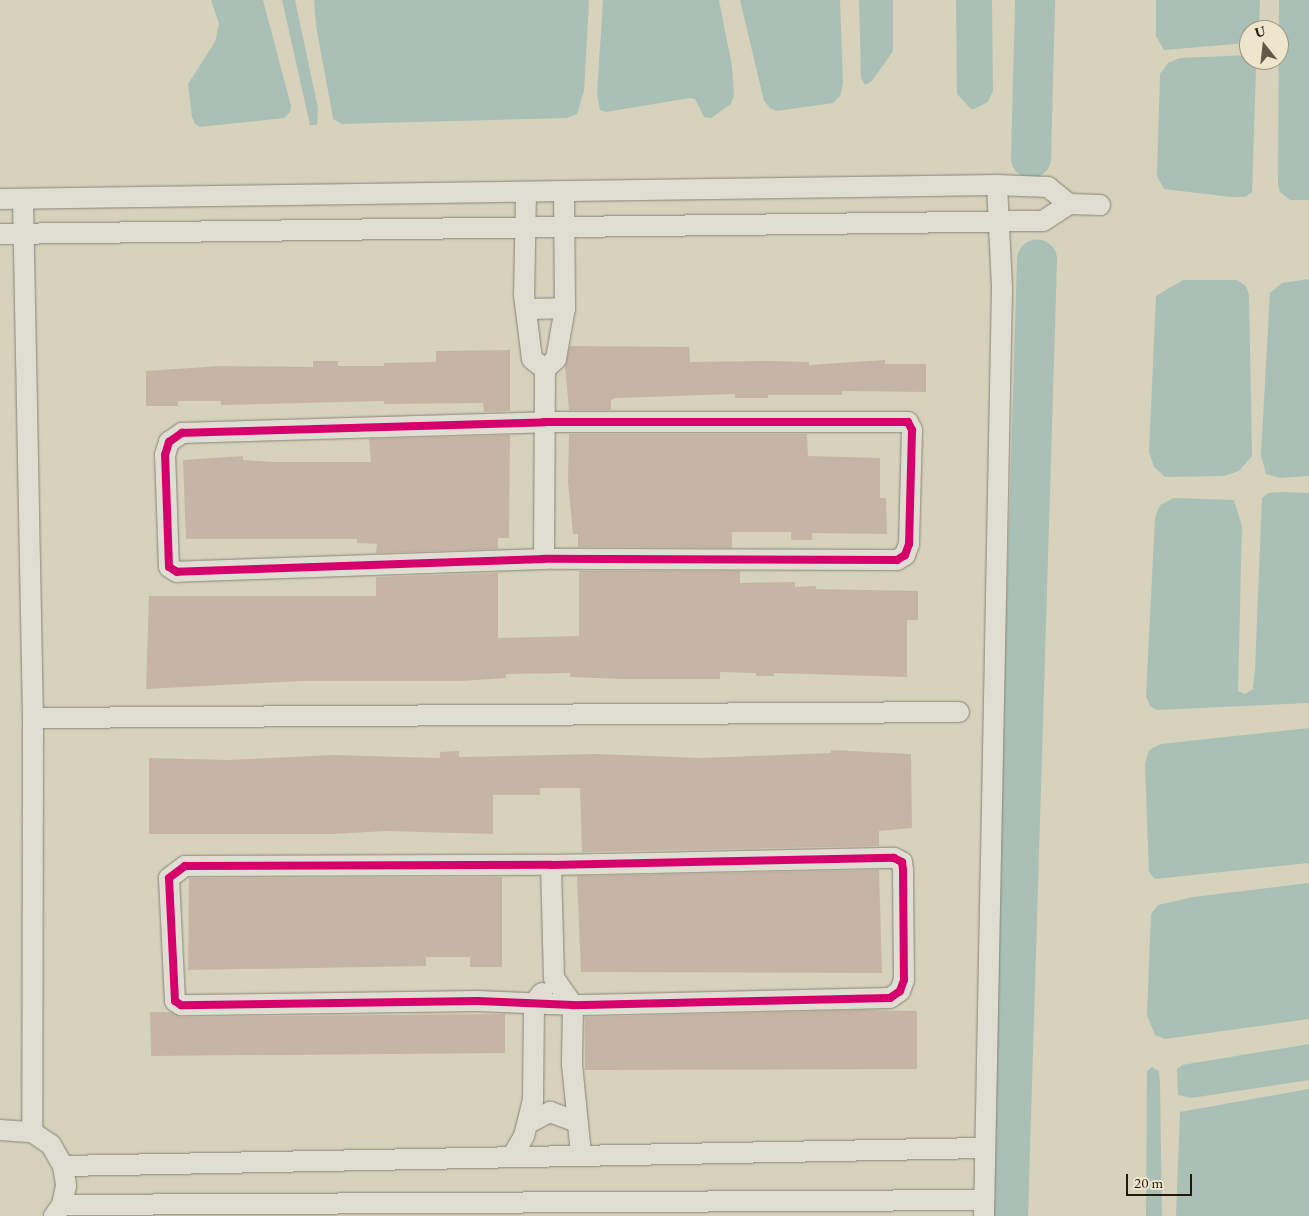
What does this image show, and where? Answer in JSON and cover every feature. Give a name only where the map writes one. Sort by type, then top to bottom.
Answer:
[{"type":"street","points":[[0,1130],[32,1132],[51,1145],[63,1166],[66,1186],[58,1211],[984,1208],[983,1148],[1002,287],[997,185]]},
{"type":"street","points":[[0,199],[526,194],[997,185],[1048,187],[1069,204]]},
{"type":"street","points":[[544,559],[545,369],[556,360],[565,308],[564,193]]},
{"type":"street","points":[[526,194],[526,309],[532,359],[545,369]]},
{"type":"street","points":[[23,199],[26,234],[33,718],[32,1132]]},
{"type":"street","points":[[0,234],[564,229],[1043,221],[1069,204],[1100,205]]},
{"type":"street","points":[[526,309],[565,308]]},
{"type":"street","points":[[544,422],[908,422],[912,430],[909,544],[905,555],[897,560],[544,559],[177,572],[169,567],[167,556],[166,455],[169,442],[182,433],[544,422]]},
{"type":"street","points":[[33,718],[959,712]]},
{"type":"street","points":[[894,858],[902,862],[903,870],[904,980],[900,991],[890,998],[573,1005],[478,1001],[178,1004],[175,1000],[169,878],[185,866],[551,865],[894,858]]},
{"type":"street","points":[[551,865],[554,978],[573,1005],[572,1064],[576,1121],[581,1154]]},
{"type":"street","points":[[513,1155],[528,1123],[533,1101],[534,1003],[554,978]]},
{"type":"street","points":[[528,1123],[550,1112],[576,1121]]},
{"type":"street","points":[[63,1166],[513,1155],[983,1148]]},
{"type":"shaded area","points":[[211,0],[263,0],[291,106],[290,112],[284,118],[200,127],[195,124],[192,117],[188,84],[215,42],[219,24]]},
{"type":"shaded area","points":[[282,0],[295,0],[318,108],[317,125],[310,125]]},
{"type":"shaded area","points":[[314,0],[589,0],[584,91],[577,114],[567,118],[342,124],[333,119],[316,26]]},
{"type":"shaded area","points":[[603,0],[719,0],[732,66],[734,96],[731,104],[711,118],[704,117],[695,99],[690,98],[606,112],[600,110],[597,94]]},
{"type":"shaded area","points":[[740,0],[840,0],[843,84],[840,96],[833,103],[777,111],[770,108],[764,101]]},
{"type":"shaded area","points":[[859,0],[893,0],[893,51],[872,81],[865,85],[861,78]]},
{"type":"shaded area","points":[[956,0],[992,0],[993,91],[988,102],[972,110],[957,94]]},
{"type":"shaded area","points":[[1156,0],[1260,0],[1259,20],[1239,20],[1239,44],[1164,50],[1156,36]]},
{"type":"shaded area","points":[[1279,0],[1309,0],[1309,200],[1290,200],[1280,192],[1278,184],[1279,70],[1289,70],[1289,20],[1279,20]]},
{"type":"shaded area","points":[[1239,55],[1239,70],[1256,70],[1252,192],[1245,197],[1164,189],[1157,176],[1160,74],[1168,63],[1180,58]]},
{"type":"shaded area","points":[[1309,279],[1309,476],[1280,478],[1266,474],[1261,455],[1270,293],[1282,283]]},
{"type":"shaded area","points":[[1183,280],[1237,280],[1246,286],[1249,295],[1252,456],[1239,471],[1224,476],[1165,477],[1154,467],[1149,452],[1156,296]]},
{"type":"shaded area","points":[[1268,493],[1309,493],[1309,703],[1157,710],[1150,706],[1146,696],[1155,518],[1160,505],[1174,498],[1234,500],[1242,526],[1238,691],[1245,694],[1253,689],[1255,669],[1262,498]]},
{"type":"shaded area","points":[[1309,728],[1309,863],[1155,879],[1149,872],[1145,764],[1149,750],[1161,744]]},
{"type":"shaded area","points":[[1309,883],[1309,1019],[1165,1039],[1155,1035],[1147,1015],[1151,914],[1158,905],[1193,897]]},
{"type":"shaded area","points":[[1309,1044],[1309,1080],[1191,1098],[1178,1095],[1177,1069],[1182,1065]]},
{"type":"shaded area","points":[[1152,1067],[1159,1071],[1160,1083],[1162,1216],[1146,1216],[1147,1071]]},
{"type":"shaded area","points":[[1309,1089],[1309,1216],[1176,1216],[1180,1112]]},
{"type":"building","points":[[570,346],[689,347],[690,362],[809,362],[809,365],[885,360],[885,364],[926,364],[926,392],[842,391],[842,395],[768,395],[768,398],[735,398],[735,394],[616,398],[611,400],[611,410],[569,410],[565,366]]},
{"type":"building","points":[[510,350],[510,411],[484,412],[483,403],[384,404],[384,401],[221,405],[221,401],[178,401],[178,406],[146,406],[146,371],[221,366],[313,367],[313,361],[338,361],[338,366],[384,366],[384,363],[436,362],[436,351]]},
{"type":"building","points":[[569,434],[807,434],[808,456],[880,458],[880,498],[886,498],[887,534],[812,533],[812,540],[791,540],[791,532],[732,532],[732,548],[578,547],[578,534],[573,534],[568,482]]},
{"type":"building","points":[[510,435],[509,538],[498,538],[498,549],[376,553],[377,544],[357,543],[357,539],[186,539],[183,460],[243,456],[243,460],[272,462],[371,462],[369,439]]},
{"type":"building","points":[[579,571],[740,571],[740,583],[795,582],[795,587],[816,586],[816,589],[918,591],[918,620],[907,620],[907,677],[774,673],[774,676],[756,676],[756,673],[720,672],[720,679],[624,679],[570,677],[570,673],[506,674],[506,678],[461,681],[301,681],[146,689],[149,596],[376,596],[376,577],[498,573],[498,638],[579,636]]},
{"type":"building","points":[[831,750],[911,754],[912,828],[879,831],[879,846],[582,852],[580,788],[540,788],[540,795],[493,795],[493,834],[386,831],[332,834],[149,834],[149,758],[228,760],[333,755],[440,758],[440,752],[459,751],[459,757],[597,754],[701,758],[831,753]]},
{"type":"building","points":[[879,870],[882,973],[581,972],[577,876]]},
{"type":"building","points":[[502,877],[502,967],[470,967],[470,957],[426,957],[426,966],[188,970],[189,878]]},
{"type":"building","points":[[862,1010],[917,1011],[917,1069],[585,1070],[585,1017]]},
{"type":"building","points":[[150,1012],[170,1012],[181,1017],[505,1014],[505,1053],[151,1056]]},
{"type":"waterway","points":[[1031,158],[1035,0]]},
{"type":"waterway","points":[[1008,1216],[1037,259]]},
{"type":"cycle path","points":[[544,422],[908,422],[912,430],[909,544],[905,555],[897,560],[544,559],[177,572],[169,567],[165,455],[169,442],[182,433],[544,422]]},
{"type":"cycle path","points":[[894,858],[902,862],[903,870],[904,980],[900,991],[890,998],[573,1005],[478,1001],[181,1005],[175,1001],[169,878],[185,866],[551,865],[894,858]]}]
